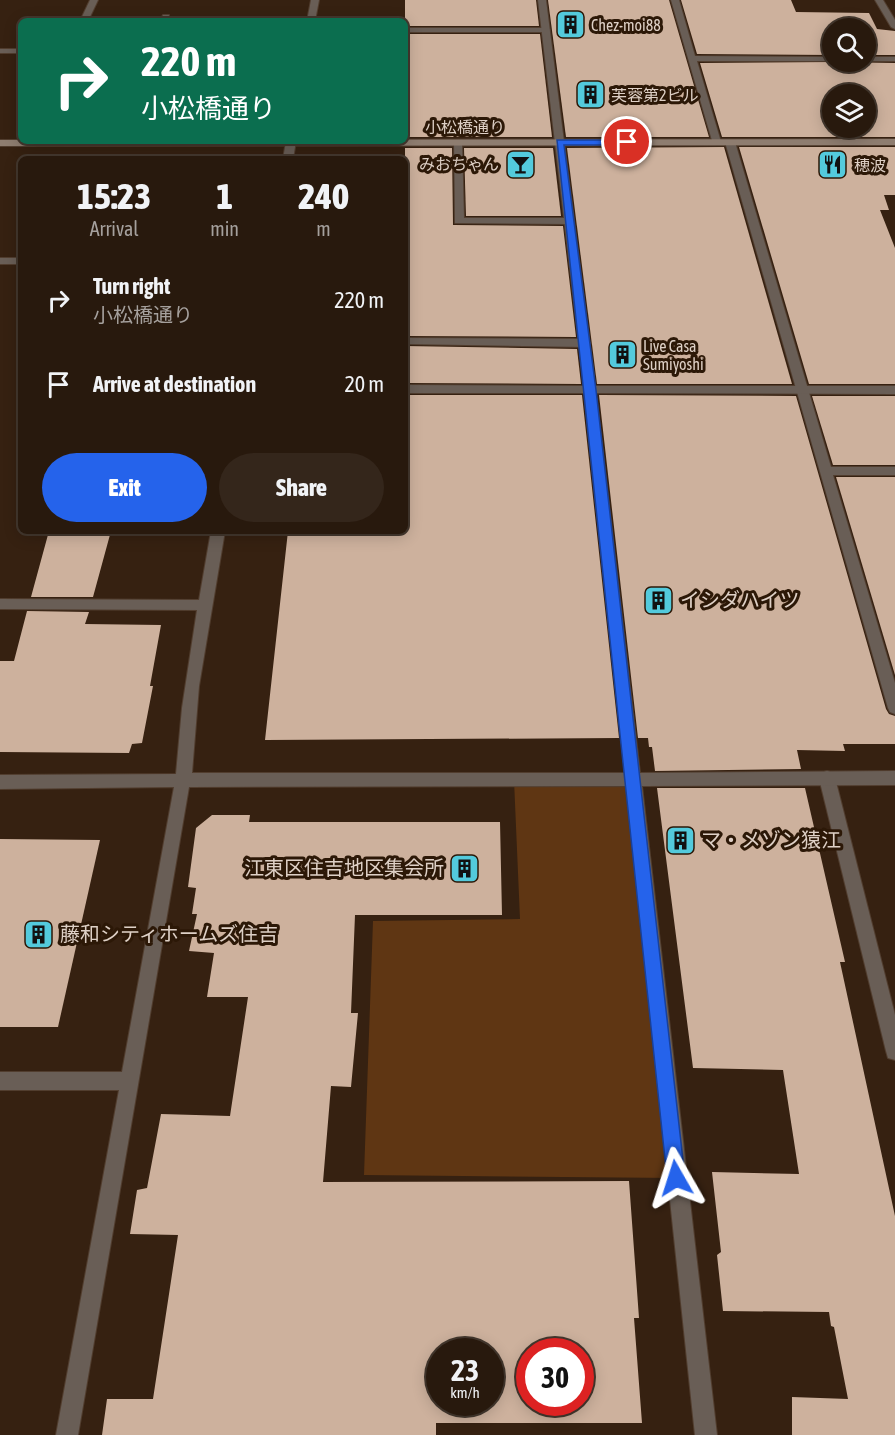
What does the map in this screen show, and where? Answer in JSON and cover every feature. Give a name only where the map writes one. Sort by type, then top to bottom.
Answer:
[{"type":"street","points":[[85,18],[94,0]]},
{"type":"street","points":[[312,18],[315,0]]},
{"type":"street","points":[[542,0],[590,390],[706,1435]]},
{"type":"street","points":[[675,0],[716,142]]},
{"type":"street","points":[[879,0],[895,27]]},
{"type":"street","points":[[408,30],[546,30]]},
{"type":"street","points":[[0,51],[18,51]]},
{"type":"street","points":[[691,58],[822,59]]},
{"type":"street","points":[[876,59],[895,59]]},
{"type":"street","name":"小松橋通り","points":[[0,142],[18,142]]},
{"type":"street","name":"小松橋通り","points":[[408,142],[895,142]]},
{"type":"street","points":[[457,142],[459,220],[569,222]]},
{"type":"street","points":[[730,142],[895,708]]},
{"type":"street","points":[[0,261],[18,261]]},
{"type":"street","points":[[408,341],[584,343]]},
{"type":"street","points":[[408,389],[895,390]]},
{"type":"street","points":[[826,471],[895,471]]},
{"type":"street","points":[[67,1435],[189,743],[189,711],[204,605],[217,534]]},
{"type":"street","points":[[0,604],[204,605]]},
{"type":"street","points":[[0,782],[182,779],[632,780],[895,777]]},
{"type":"street","points":[[826,778],[895,1051]]},
{"type":"street","points":[[0,1081],[129,1081]]},
{"type":"shaded area","points":[[514,780],[632,780],[676,1178],[364,1175],[373,921],[520,919]]},
{"type":"building","points":[[405,0],[536,0],[539,26],[408,26],[408,18],[405,18]]},
{"type":"building","points":[[548,0],[669,0],[709,137],[566,137]]},
{"type":"building","points":[[681,0],[791,0],[796,12],[869,13],[872,18],[822,18],[822,55],[697,54]]},
{"type":"building","points":[[876,27],[895,31],[895,55],[876,55]]},
{"type":"building","points":[[408,34],[540,34],[552,137],[408,137]]},
{"type":"building","points":[[822,62],[822,72],[876,72],[876,63],[895,63],[895,137],[876,137],[876,84],[822,84],[822,137],[722,137],[700,63]]},
{"type":"building","points":[[724,147],[792,384],[597,384],[567,148]]},
{"type":"building","points":[[739,147],[895,147],[895,195],[884,195],[889,210],[880,210],[895,248],[895,384],[809,384]]},
{"type":"building","points":[[405,148],[452,148],[453,225],[563,226],[576,337],[408,336],[408,156],[405,156]]},
{"type":"building","points":[[464,148],[553,148],[561,216],[466,216]]},
{"type":"building","points":[[408,346],[577,349],[581,384],[408,383]]},
{"type":"building","points":[[408,395],[582,395],[619,738],[265,740],[288,534],[408,534]]},
{"type":"building","points":[[599,395],[796,396],[886,709],[889,714],[895,716],[895,744],[843,744],[845,751],[797,750],[801,769],[655,771],[652,747],[649,747],[648,738],[638,738]]},
{"type":"building","points":[[812,396],[895,396],[895,465],[833,465]]},
{"type":"building","points":[[836,477],[895,477],[895,675]]},
{"type":"building","points":[[48,534],[110,534],[93,597],[31,597]]},
{"type":"building","points":[[27,611],[89,612],[85,624],[161,625],[142,743],[132,744],[129,753],[0,752],[0,661],[14,661]]},
{"type":"building","points":[[657,788],[805,788],[845,962],[840,962],[895,1216],[895,1435],[792,1435],[792,1397],[848,1399],[829,1312],[723,1311],[717,1255],[721,1252],[712,1172],[799,1174],[783,1070],[693,1068]]},
{"type":"building","points":[[212,815],[250,815],[249,822],[500,822],[502,915],[355,915],[351,1013],[358,1013],[351,1087],[331,1086],[323,1182],[629,1181],[639,1318],[634,1318],[642,1423],[436,1423],[436,1435],[102,1435],[107,1399],[153,1399],[178,1235],[130,1234],[137,1190],[147,1188],[161,1114],[230,1116],[248,997],[207,997],[214,953],[189,951],[197,914],[192,914],[196,888],[188,887],[196,828]]},
{"type":"building","name":"藤和シティホームズ住吉","points":[[0,839],[100,840],[58,1027],[0,1027]]},
{"type":"place","name":"Chez-moi88","points":[[570,25]]},
{"type":"place","name":"芙蓉第2ビル","points":[[590,95]]},
{"type":"place","name":"みおちゃん","points":[[520,164]]},
{"type":"place","name":"穂波","points":[[833,165]]},
{"type":"place","name":"Live Casa Sumiyoshi","points":[[622,355]]},
{"type":"place","name":"イシダハイツ","points":[[659,600]]},
{"type":"place","name":"マ・メゾン猿江","points":[[680,840]]},
{"type":"place","name":"江東区住吉地区集会所","points":[[465,868]]},
{"type":"place","name":"藤和シティホームズ住吉","points":[[39,934]]},
{"type":"route","points":[[627,142],[560,142],[590,390],[676,1178]]}]
